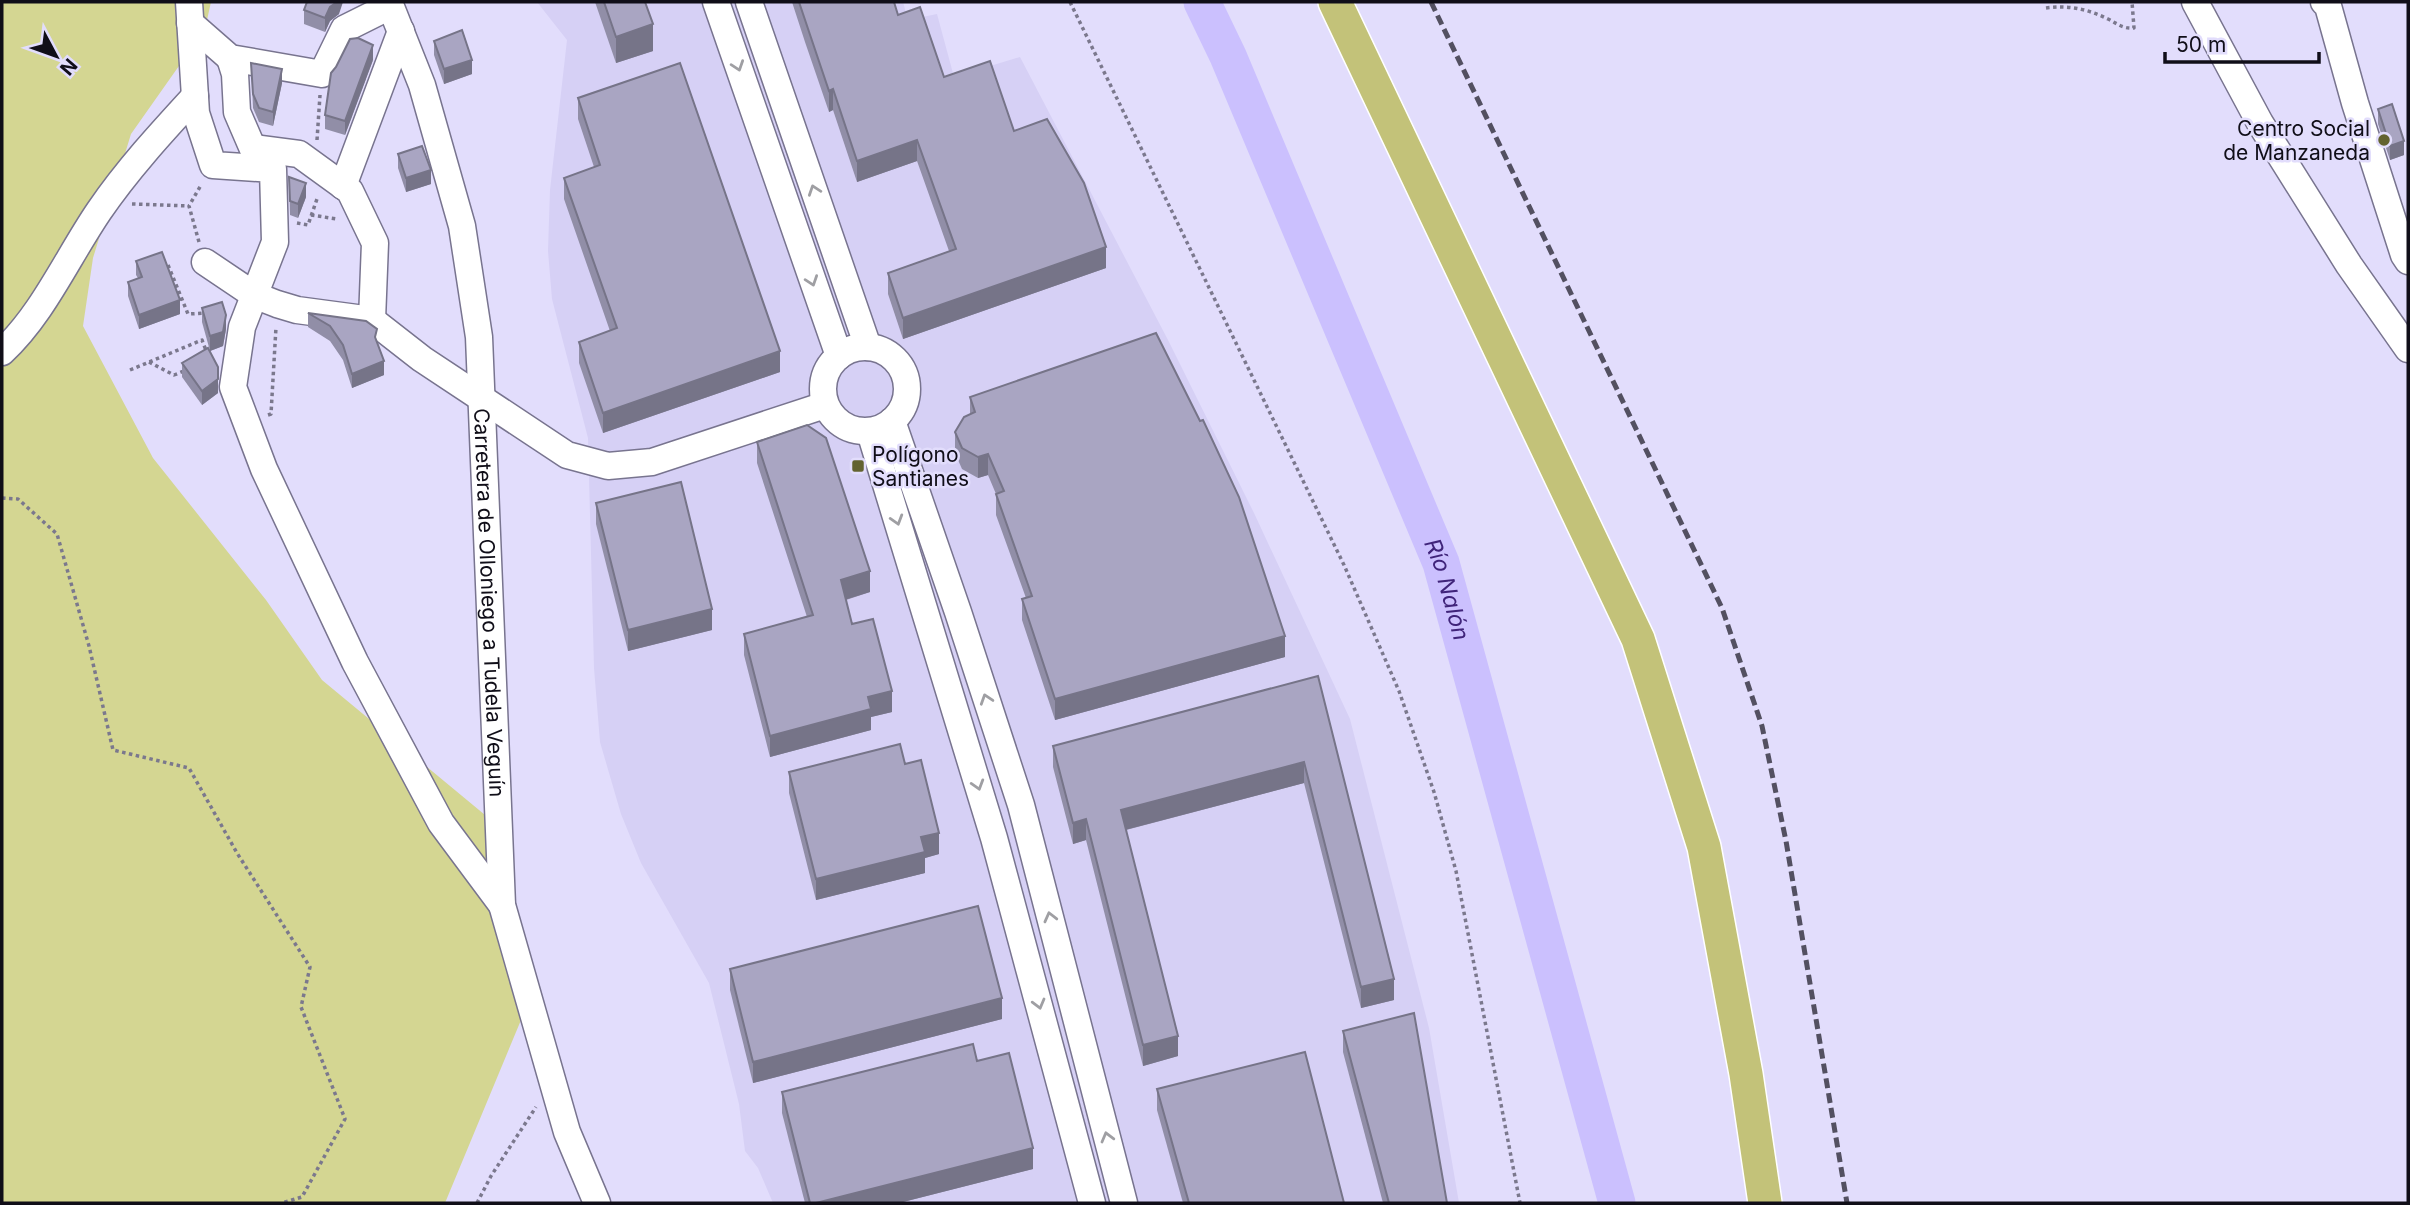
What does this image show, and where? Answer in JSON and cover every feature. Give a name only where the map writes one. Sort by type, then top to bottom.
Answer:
[{"type":"main road","points":[[1335,2],[1638,639],[1704,847],[1746,1074],[1765,1203]]},
{"type":"street","points":[[716,2],[839,356]]},
{"type":"street","points":[[749,2],[868,348]]},
{"type":"street","points":[[2195,2],[2260,122],[2349,265],[2408,349]]},
{"type":"street","points":[[2324,2],[2328,6],[2354,103],[2408,261]]},
{"type":"street","points":[[230,58],[322,74],[344,29],[389,4]]},
{"type":"street","name":"Carretera de Olloniego a Tudela Veguín","points":[[389,4],[422,85],[462,226],[479,337],[502,905],[567,1132],[597,1203]]},
{"type":"street","points":[[190,13],[230,58],[235,74],[237,112],[257,158],[273,169],[275,242],[259,304],[242,327],[233,387],[264,469],[373,696],[441,823],[502,905]]},
{"type":"street","points":[[190,13],[196,113],[213,165],[299,154],[350,191],[375,243],[372,320]]},
{"type":"street","points":[[328,175],[401,31]]},
{"type":"street","points":[[2,352],[21,334],[105,203],[143,153],[195,96]]},
{"type":"street","points":[[205,262],[259,304],[372,320],[422,359],[567,455],[608,466],[652,462],[825,405]]},
{"type":"street","points":[[860,347],[868,348],[888,354],[904,371],[908,386],[904,407],[896,419],[881,427],[855,431],[833,418],[825,405],[822,390],[825,376],[839,356],[860,347]]},
{"type":"street","points":[[881,427],[1092,1203]]},
{"type":"street","points":[[881,427],[954,598],[1021,805],[1124,1203]]},
{"type":"path","points":[[1070,2],[1338,553],[1398,691],[1434,792],[1456,871],[1520,1203]]},
{"type":"path","points":[[2046,8],[2064,5],[2080,9],[2107,18],[2125,29],[2134,28],[2132,2]]},
{"type":"path","points":[[275,219],[308,225],[328,175],[322,74]]},
{"type":"path","points":[[205,262],[189,206],[213,165]]},
{"type":"path","points":[[105,203],[189,206]]},
{"type":"path","points":[[168,265],[188,314],[259,304],[271,414],[246,421]]},
{"type":"path","points":[[130,370],[202,340],[209,359],[237,363]]},
{"type":"path","points":[[149,362],[174,375],[186,370]]},
{"type":"path","points":[[2,498],[18,499],[57,534],[89,646],[113,750],[189,768],[237,852],[310,967],[301,1007],[345,1119],[302,1197],[282,1203]]},
{"type":"path","points":[[477,1203],[491,1176],[553,1081]]},
{"type":"shaded area","points":[[537,2],[903,2],[908,20],[937,14],[954,77],[1020,57],[1168,340],[1254,513],[1350,719],[1429,1028],[1459,1203],[773,1203],[758,1168],[745,1151],[739,1104],[709,983],[641,863],[621,814],[600,742],[594,668],[588,438],[552,299],[548,251],[550,190],[567,40]]},
{"type":"green space","points":[[2,2],[211,2],[205,29],[131,134],[93,258],[83,326],[153,458],[266,600],[322,680],[508,834],[526,1008],[445,1203],[2,1203]]},
{"type":"building","points":[[307,2],[337,2],[330,7],[325,18],[304,10]]},
{"type":"building","points":[[604,2],[645,2],[653,24],[616,37]]},
{"type":"building","points":[[799,2],[894,2],[898,15],[920,7],[944,77],[990,61],[1014,131],[1047,119],[1084,183],[1106,247],[903,318],[888,273],[956,249],[917,140],[857,161],[833,89],[829,91]]},
{"type":"building","points":[[462,30],[472,60],[444,69],[434,41]]},
{"type":"building","points":[[358,38],[373,45],[345,121],[325,115],[331,73],[350,39]]},
{"type":"building","points":[[251,63],[282,69],[273,112],[259,108],[253,94]]},
{"type":"building","points":[[680,63],[780,351],[603,413],[579,342],[617,328],[564,178],[600,165],[578,98]]},
{"type":"building","points":[[2392,104],[2404,141],[2390,146],[2378,109]]},
{"type":"building","points":[[422,146],[431,170],[406,178],[398,154]]},
{"type":"building","points":[[289,177],[306,183],[298,204],[290,201]]},
{"type":"building","points":[[162,252],[180,300],[139,315],[128,282],[142,277],[136,261]]},
{"type":"building","points":[[222,302],[226,315],[223,332],[210,336],[202,308]]},
{"type":"building","points":[[308,313],[366,321],[377,329],[375,337],[384,361],[352,374],[343,345],[330,326]]},
{"type":"building","points":[[1156,333],[1200,421],[1203,420],[1239,497],[1285,636],[1055,699],[1022,599],[1032,596],[996,494],[1004,491],[988,454],[978,457],[962,448],[955,432],[964,417],[975,412],[970,397]]},
{"type":"building","points":[[208,348],[218,367],[218,379],[202,391],[182,363]]},
{"type":"building","points":[[807,425],[826,438],[870,571],[841,580],[852,624],[873,619],[892,691],[868,697],[871,709],[770,736],[744,634],[813,615],[757,442]]},
{"type":"building","points":[[681,482],[712,609],[628,630],[596,503]]},
{"type":"building","points":[[1318,676],[1394,979],[1361,987],[1304,762],[1121,810],[1178,1036],[1143,1045],[1086,819],[1073,823],[1053,746]]},
{"type":"building","points":[[900,744],[905,764],[921,760],[939,833],[921,837],[925,852],[816,879],[789,772]]},
{"type":"building","points":[[978,906],[1002,998],[753,1062],[730,969]]},
{"type":"building","points":[[1414,1013],[1447,1203],[1389,1203],[1343,1031]]},
{"type":"building","points":[[973,1044],[977,1061],[1009,1053],[1033,1148],[810,1203],[782,1092]]},
{"type":"building","points":[[1305,1052],[1344,1203],[1189,1203],[1157,1089]]},
{"type":"waterway","name":"Río Nalón","points":[[1202,2],[1228,56],[1441,563],[1617,1203]]},
{"type":"railway","points":[[1431,2],[1722,608],[1762,726],[1786,841],[1847,1203]]},
{"type":"place","name":"Centro Social de Manzaneda","points":[[2384,140]]},
{"type":"place","name":"Polígono Santianes","points":[[858,466]]}]
